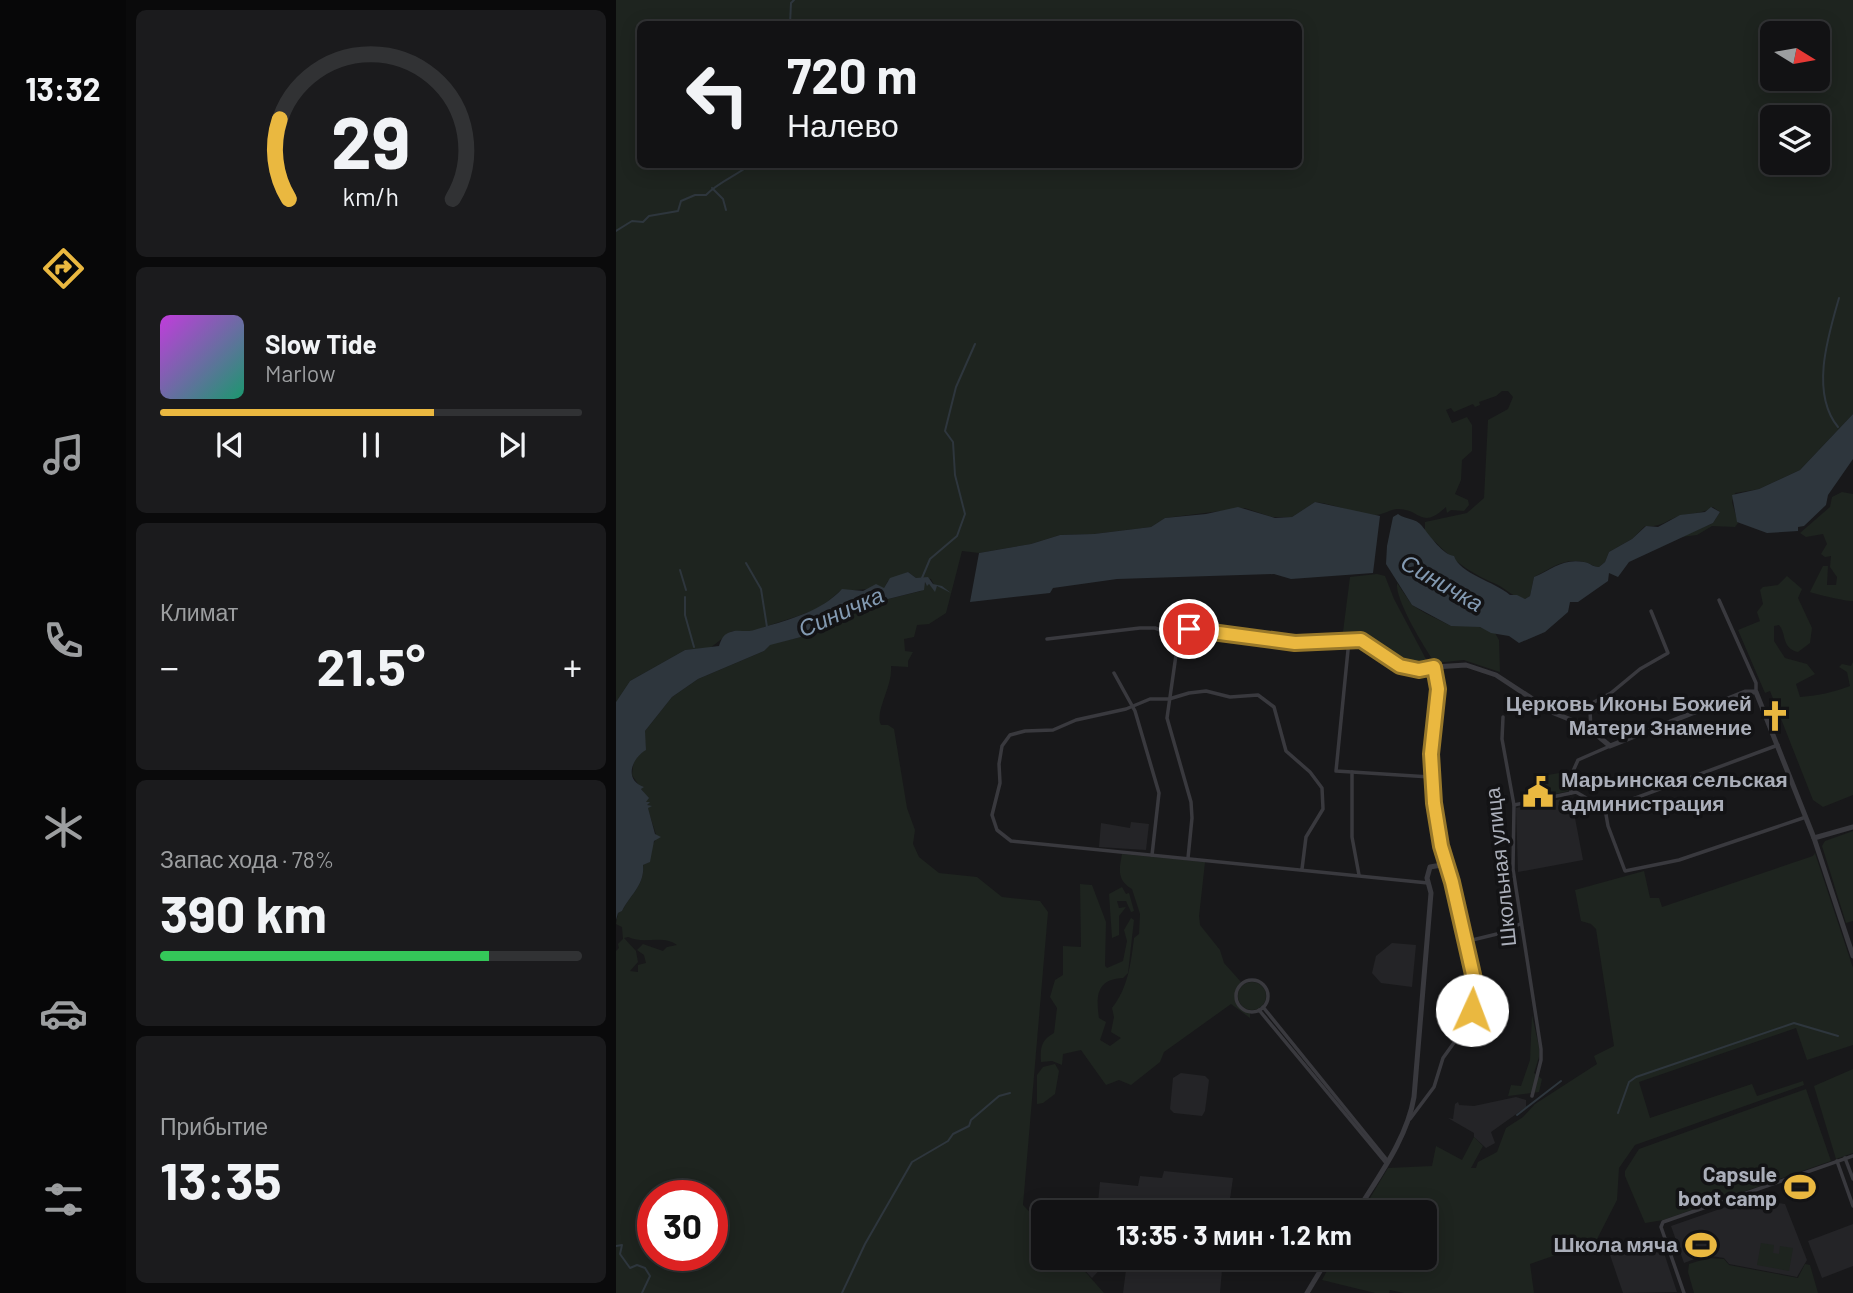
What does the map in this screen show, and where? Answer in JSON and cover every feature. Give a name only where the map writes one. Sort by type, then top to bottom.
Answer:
[{"type":"street","points":[[1719,600],[1756,683],[1756,692],[1814,838],[1853,956]]},
{"type":"street","points":[[1591,729],[1590,711],[1594,702],[1611,693],[1640,669],[1668,653],[1651,611]]},
{"type":"street","points":[[1046,639],[1155,628],[1168,633],[1189,629],[1295,643],[1349,640],[1367,642],[1406,668],[1419,670],[1466,665],[1486,671],[1510,683],[1554,713],[1591,729],[1610,747]]},
{"type":"street","points":[[1188,858],[1192,813],[1186,779],[1169,730],[1167,713],[1172,699],[1176,655],[1197,631]]},
{"type":"street","points":[[1349,640],[1335,771],[1431,777]]},
{"type":"street","points":[[1364,1200],[1409,1120],[1426,1101],[1437,1082],[1443,1058],[1462,1033],[1469,1018],[1474,985],[1436,817],[1431,777],[1438,689],[1434,667]]},
{"type":"street","points":[[1114,673],[1144,737],[1159,793],[1152,855]]},
{"type":"street","points":[[1302,869],[1306,836],[1325,801],[1318,780],[1286,751],[1273,707],[1262,697],[1252,694],[1230,697],[1206,691],[1172,699],[1146,699],[1131,706],[1076,720],[1053,730],[1021,731],[1007,737],[999,761],[1000,783],[992,819],[1002,835],[1014,842],[1428,883]]},
{"type":"street","points":[[1571,793],[1570,778],[1578,760],[1745,692],[1756,692]]},
{"type":"street","name":"Школьная улица","points":[[1503,717],[1505,765],[1514,805],[1513,869],[1541,1049],[1532,1096]]},
{"type":"street","points":[[1605,809],[1778,744]]},
{"type":"street","points":[[1352,772],[1352,837],[1359,875]]},
{"type":"street","points":[[1514,805],[1576,792],[1605,809],[1622,870],[1628,871],[1661,866],[1806,817]]},
{"type":"street","points":[[1814,838],[1853,827]]},
{"type":"street","points":[[1409,1120],[1417,1071],[1431,893],[1428,883],[1430,867],[1447,864]]},
{"type":"street","points":[[1464,942],[1497,934],[1520,924]]},
{"type":"street","points":[[1254,980],[1263,984],[1268,993],[1261,1009],[1247,1011],[1239,1005],[1237,990],[1244,982],[1254,980]]},
{"type":"street","points":[[1261,1009],[1387,1162]]},
{"type":"street","points":[[1684,1293],[1661,1227],[1664,1221],[1853,1156]]},
{"type":"street","points":[[1845,1158],[1853,1180]]},
{"type":"street","points":[[1837,1161],[1853,1206]]},
{"type":"street","points":[[1307,1293],[1321,1270]]},
{"type":"shaded area","points":[[616,0],[1853,0],[1853,414],[1800,470],[1759,489],[1735,493],[1732,502],[1738,523],[1735,527],[1712,526],[1697,535],[1681,537],[1713,523],[1720,512],[1713,507],[1657,525],[1645,526],[1632,539],[1609,552],[1605,562],[1599,567],[1570,561],[1534,577],[1530,596],[1525,599],[1475,574],[1450,556],[1425,532],[1425,522],[1467,513],[1484,498],[1488,420],[1508,409],[1513,397],[1508,391],[1502,391],[1479,402],[1480,405],[1475,407],[1473,404],[1454,412],[1451,408],[1446,410],[1452,423],[1467,417],[1472,425],[1472,451],[1462,460],[1461,480],[1455,494],[1468,500],[1469,505],[1464,511],[1451,510],[1447,513],[1446,507],[1425,518],[1397,509],[1375,515],[1315,502],[1292,517],[1272,517],[1245,508],[1165,518],[1151,527],[1060,535],[1031,544],[979,553],[962,551],[946,613],[929,624],[917,625],[914,637],[904,639],[905,651],[913,652],[908,667],[891,666],[880,719],[881,725],[894,729],[907,808],[915,830],[913,844],[919,857],[939,873],[977,877],[1002,897],[1040,901],[1048,912],[1023,1205],[1031,1213],[1031,1270],[1084,1270],[1104,1293],[616,1293],[616,951],[623,939],[622,927],[616,924],[618,913],[622,911],[642,878],[643,865],[649,862],[652,845],[657,838],[645,800],[648,799],[632,775],[634,758],[646,746],[645,731],[672,697],[698,679],[764,651],[770,644],[801,637],[880,601],[921,591],[925,582],[935,589],[937,586],[931,579],[916,578],[908,572],[888,581],[884,588],[840,591],[820,608],[752,631],[732,631],[710,648],[685,650],[630,681],[616,702]],"holes":[[[624,938],[665,940],[677,945],[667,947],[663,951],[643,944],[637,950],[644,955],[646,963],[638,965],[638,972],[630,971],[638,962],[636,951]]]},
{"type":"shaded area","points":[[1842,492],[1853,494],[1853,601],[1810,592],[1823,566],[1828,566],[1827,585],[1836,585],[1837,577],[1830,567],[1831,556],[1825,557],[1821,554],[1827,544],[1823,534],[1806,537],[1800,533],[1830,507],[1832,497]]},
{"type":"shaded area","points":[[1377,574],[1385,576],[1394,599],[1428,663],[1405,661],[1365,636],[1343,632],[1350,577]]},
{"type":"shaded area","points":[[1787,576],[1802,589],[1798,598],[1812,628],[1810,643],[1798,652],[1793,650],[1787,644],[1779,625],[1774,626],[1774,641],[1785,658],[1807,664],[1815,674],[1796,684],[1800,697],[1850,686],[1847,672],[1839,667],[1842,664],[1851,666],[1853,662],[1853,795],[1823,807],[1813,800],[1770,691],[1765,693],[1738,630],[1760,621],[1757,612],[1763,604],[1760,590],[1778,585]]},
{"type":"shaded area","points":[[1397,583],[1412,605],[1425,613],[1451,626],[1477,626],[1495,633],[1499,640],[1500,672],[1464,660],[1435,663],[1405,612]]},
{"type":"shaded area","points":[[1565,772],[1569,791],[1546,796],[1542,776]]},
{"type":"shaded area","points":[[1571,797],[1583,860],[1518,872],[1516,808]]},
{"type":"shaded area","points":[[1131,822],[1149,824],[1146,850],[1099,847],[1101,823],[1130,828]]},
{"type":"shaded area","points":[[1853,831],[1853,921],[1846,923],[1822,846],[1825,841]]},
{"type":"shaded area","points":[[1815,853],[1853,968],[1853,1045],[1807,1060],[1796,1028],[1639,1082],[1650,1118],[1752,1084],[1757,1096],[1803,1081],[1804,1085],[1635,1145],[1619,1168],[1617,1200],[1596,1241],[1530,1264],[1534,1293],[1404,1293],[1390,1290],[1389,1293],[1375,1293],[1322,1280],[1327,1270],[1437,1270],[1437,1200],[1369,1200],[1388,1168],[1432,1166],[1436,1146],[1462,1160],[1474,1137],[1483,1146],[1471,1168],[1476,1168],[1478,1162],[1497,1152],[1506,1128],[1523,1117],[1535,1104],[1597,1064],[1594,1056],[1614,1046],[1596,929],[1581,921],[1575,890],[1644,871],[1650,898],[1659,898],[1662,907],[1813,856]]},
{"type":"shaded area","points":[[1122,854],[1205,862],[1200,925],[1220,950],[1224,963],[1241,982],[1235,1000],[1240,1008],[1250,1013],[1250,1018],[1231,1004],[1164,1052],[1160,1062],[1131,1085],[1119,1080],[1106,1085],[1081,1050],[1063,1054],[1062,1065],[1052,1061],[1041,1062],[1041,1053],[1042,1045],[1054,1033],[1057,1008],[1050,997],[1055,980],[1063,975],[1063,946],[1081,947],[1080,884],[1092,885],[1106,922],[1107,968],[1123,961],[1127,941],[1124,930],[1131,918],[1134,920],[1128,973],[1123,978],[1107,982],[1098,996],[1099,1018],[1106,1022],[1100,1040],[1110,1046],[1121,1038],[1111,1032],[1114,1017],[1112,1008],[1128,975],[1134,938],[1139,934],[1140,914],[1132,889],[1121,878]]},
{"type":"shaded area","points":[[1122,887],[1126,894],[1129,893],[1134,911],[1131,912],[1126,901],[1117,901],[1119,908],[1126,907],[1119,916],[1119,935],[1112,938],[1109,894]]},
{"type":"shaded area","points":[[1392,943],[1416,945],[1412,987],[1381,983],[1372,973],[1376,956]]},
{"type":"shaded area","points":[[1252,982],[1262,986],[1266,996],[1262,1006],[1252,1010],[1242,1006],[1238,996],[1242,986]]},
{"type":"shaded area","points":[[1532,1015],[1539,1047],[1534,1073],[1542,1079],[1539,1092],[1508,1096],[1511,1085],[1521,1086],[1530,1060]]},
{"type":"shaded area","points":[[1055,1064],[1059,1071],[1055,1094],[1037,1104],[1037,1075],[1043,1067]]},
{"type":"shaded area","points":[[1853,1069],[1853,1153],[1836,1159],[1814,1086]]},
{"type":"shaded area","points":[[1181,1073],[1205,1076],[1209,1080],[1202,1116],[1174,1113],[1170,1109],[1173,1078]]},
{"type":"shaded area","points":[[1806,1089],[1831,1161],[1663,1220],[1645,1223],[1625,1176],[1625,1171],[1639,1149]]},
{"type":"shaded area","points":[[1516,1097],[1526,1100],[1526,1107],[1491,1132],[1495,1143],[1486,1148],[1474,1137],[1474,1133],[1448,1118],[1453,1119],[1455,1104],[1458,1102],[1459,1105],[1474,1106]]},
{"type":"shaded area","points":[[1164,1171],[1233,1178],[1230,1200],[1098,1200],[1100,1182],[1138,1186],[1140,1176],[1162,1178]]},
{"type":"shaded area","points":[[1763,1194],[1766,1201],[1785,1204],[1807,1260],[1797,1277],[1729,1264],[1724,1258],[1705,1255],[1684,1263],[1671,1226]]},
{"type":"shaded area","points":[[1853,1224],[1853,1266],[1822,1278],[1808,1241]]},
{"type":"shaded area","points":[[1640,1237],[1643,1244],[1659,1238],[1677,1292],[1623,1293],[1610,1255],[1622,1251],[1619,1244]]},
{"type":"shaded area","points":[[1761,1243],[1774,1245],[1773,1253],[1779,1254],[1780,1246],[1793,1248],[1789,1271],[1757,1265]]},
{"type":"shaded area","points":[[1708,1258],[1724,1259],[1729,1265],[1798,1278],[1805,1264],[1810,1265],[1818,1293],[1694,1293],[1688,1272],[1689,1264]]},
{"type":"shaded area","points":[[1084,1270],[1099,1270],[1092,1278]]},
{"type":"shaded area","points":[[1126,1270],[1222,1270],[1220,1293],[1123,1293]]},
{"type":"water","points":[[1853,414],[1853,459],[1828,495],[1826,505],[1804,526],[1798,527],[1798,531],[1767,533],[1737,522],[1732,495],[1759,489],[1800,470]]},
{"type":"water","points":[[1315,502],[1380,516],[1373,573],[1291,579],[1274,574],[1117,579],[1053,588],[1050,593],[970,602],[979,553],[1031,544],[1060,535],[1151,527],[1165,518],[1206,514],[1238,507],[1275,518],[1292,517]]},
{"type":"water","name":"Синичка","points":[[1711,507],[1720,512],[1713,523],[1629,562],[1618,577],[1609,573],[1608,581],[1578,602],[1570,602],[1568,612],[1545,632],[1519,643],[1509,636],[1491,633],[1480,627],[1451,626],[1412,605],[1386,564],[1393,517],[1398,514],[1420,523],[1441,549],[1454,556],[1457,562],[1470,572],[1510,595],[1525,599],[1530,596],[1534,577],[1570,562],[1577,561],[1599,567],[1605,562],[1609,552],[1632,539],[1646,526],[1658,527],[1680,515],[1705,512]]},
{"type":"water","name":"Синичка","points":[[908,572],[916,578],[928,577],[933,584],[942,586],[951,593],[937,586],[935,592],[925,582],[924,590],[880,601],[842,621],[815,629],[801,637],[770,645],[764,651],[698,679],[672,697],[645,731],[646,750],[632,769],[634,780],[644,787],[641,789],[649,798],[647,805],[652,806],[648,808],[655,834],[661,837],[654,841],[650,862],[643,865],[642,878],[616,920],[616,702],[630,681],[685,650],[719,646],[723,636],[731,632],[751,631],[801,615],[823,604],[842,589],[863,591],[876,584],[884,588],[890,578]]},
{"type":"waterway","points":[[790,21],[791,3],[794,0]]},
{"type":"waterway","points":[[616,231],[632,221],[643,222],[649,216],[678,211],[681,201],[695,195],[706,195],[745,168]]},
{"type":"waterway","points":[[712,188],[723,199],[726,210]]},
{"type":"waterway","points":[[1838,427],[1825,398],[1823,381],[1826,347],[1839,298]]},
{"type":"waterway","points":[[922,578],[930,559],[957,536],[965,514],[955,475],[953,442],[945,431],[956,387],[975,344]]},
{"type":"waterway","points":[[746,563],[761,589],[767,627]]},
{"type":"waterway","points":[[680,570],[686,590]]},
{"type":"waterway","points":[[685,597],[685,615],[694,647]]},
{"type":"waterway","points":[[1618,1113],[1629,1082],[1636,1077],[1794,1023],[1838,1036]]},
{"type":"waterway","points":[[1517,1115],[1561,1081]]},
{"type":"waterway","points":[[842,1293],[865,1244],[912,1162],[969,1126],[971,1120],[999,1096],[1010,1093]]},
{"type":"waterway","points":[[616,1246],[622,1245],[620,1254],[630,1268],[637,1265],[645,1268],[650,1276],[642,1293]]},
{"type":"place","name":"Церковь Иконы Божией Матери Знамение","points":[[1775,716]]},
{"type":"place","name":"Марьинская сельская администрация","points":[[1538,792]]},
{"type":"place","name":"Capsule boot camp","points":[[1800,1187]]},
{"type":"place","name":"Школа мяча","points":[[1701,1245]]},
{"type":"route","points":[[1189,629],[1295,643],[1361,640],[1400,666],[1419,670],[1434,667],[1438,689],[1431,777],[1441,846],[1474,979],[1472,1010]]}]
